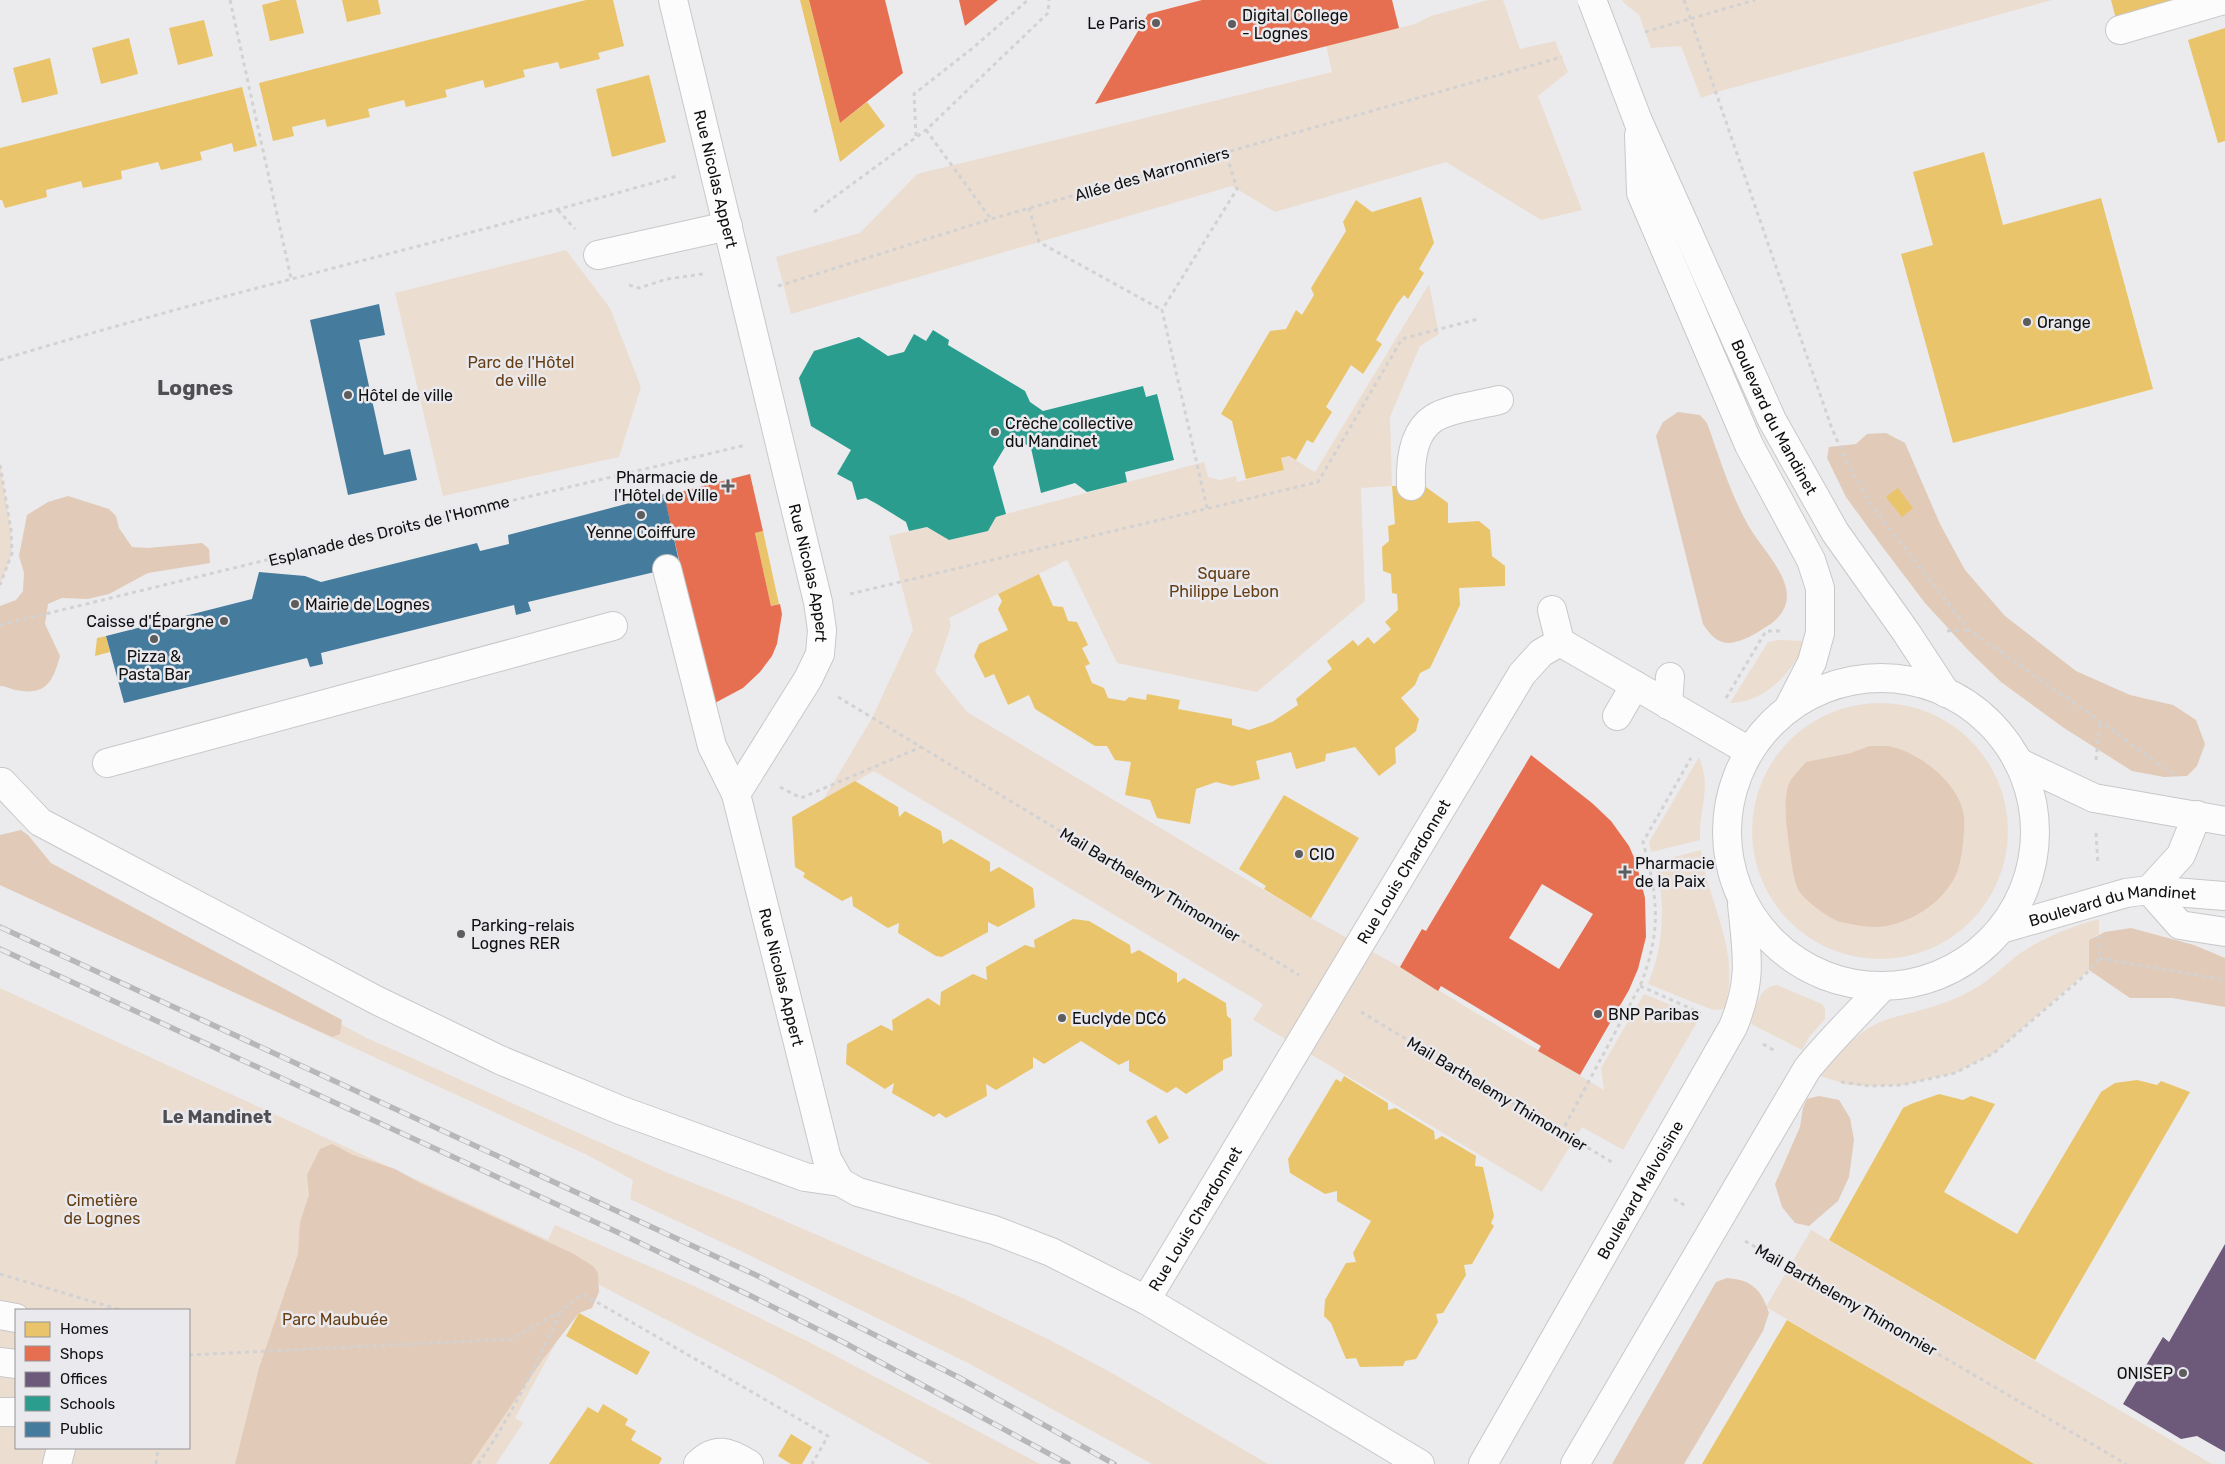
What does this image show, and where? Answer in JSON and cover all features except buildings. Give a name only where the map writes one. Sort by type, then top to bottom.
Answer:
[{"type":"street","name":"Rue Nicolas Appert","points":[[673,0],[818,602],[822,630],[820,654],[808,679],[743,783],[827,1159],[840,1182]]},
{"type":"street","name":"Boulevard du Mandinet","points":[[1592,0],[1638,121],[1772,420],[1835,532],[1906,632],[1946,693]]},
{"type":"street","points":[[2120,30],[2224,0]]},
{"type":"street","name":"Boulevard du Mandinet","points":[[1638,121],[1641,193],[1749,445],[1811,560],[1820,588],[1820,632],[1812,662],[1788,709]]},
{"type":"street","points":[[598,255],[728,226]]},
{"type":"street","points":[[1411,486],[1410,463],[1414,448],[1422,431],[1434,418],[1452,411],[1499,400]]},
{"type":"street","points":[[667,569],[712,746],[743,783]]},
{"type":"street","points":[[1552,610],[1560,642],[1749,752]]},
{"type":"street","points":[[107,763],[613,626]]},
{"type":"street","name":"Rue Louis Chardonnet","points":[[1146,1300],[1522,674],[1541,653],[1560,642]]},
{"type":"street","points":[[1668,705],[1670,676]]},
{"type":"street","points":[[1865,679],[1893,679],[1920,683],[1946,693],[1968,705],[2005,740],[2018,762],[2029,789],[2033,811],[2035,848],[2029,877],[2018,905],[2001,929],[1982,949],[1960,965],[1935,977],[1909,984],[1882,987],[1843,982],[1825,976],[1799,963],[1776,945],[1756,924],[1742,900],[1731,870],[1726,840],[1728,809],[1736,779],[1749,752],[1767,729],[1788,709],[1812,695],[1837,684],[1865,679]]},
{"type":"street","points":[[1617,716],[1634,685]]},
{"type":"street","points":[[2018,762],[2094,798],[2225,821]]},
{"type":"street","points":[[2,782],[40,822],[376,1000],[500,1060],[620,1110],[806,1178],[840,1182],[858,1192],[994,1230],[1051,1252],[1146,1300],[1420,1464]]},
{"type":"street","points":[[2196,815],[2181,855],[2149,890],[2180,924],[2225,932]]},
{"type":"street","name":"Boulevard du Mandinet","points":[[2001,929],[2099,899],[2149,890],[2225,896]]},
{"type":"street","name":"Boulevard Malvoisine","points":[[1483,1464],[1733,1028],[1741,1007],[1748,970],[1742,900]]},
{"type":"street","points":[[1575,1464],[1807,1069],[1831,1039],[1862,1010],[1882,987]]},
{"type":"street","points":[[0,1315],[15,1318]]},
{"type":"street","points":[[0,1362],[15,1364]]},
{"type":"street","points":[[0,1412],[15,1412]]},
{"type":"street","points":[[57,1464],[61,1449]]},
{"type":"street","points":[[698,1464],[706,1456],[721,1452],[736,1456],[749,1464]]},
{"type":"path","points":[[230,0],[290,278]]},
{"type":"path","points":[[916,137],[914,94],[974,47],[1028,0]]},
{"type":"path","points":[[814,212],[926,130],[1048,13],[1049,0]]},
{"type":"path","points":[[1684,0],[1831,426],[1845,459],[1872,506],[1969,630],[2100,721],[2176,777]]},
{"type":"path","points":[[1645,32],[1756,0]]},
{"type":"path","name":"Allée des Marronniers","points":[[744,296],[991,219],[1562,57]]},
{"type":"path","points":[[926,130],[991,219]]},
{"type":"path","points":[[1207,508],[1162,310],[1237,189],[1226,153]]},
{"type":"path","points":[[0,360],[97,330],[290,278],[558,210],[677,176]]},
{"type":"path","points":[[1029,208],[1039,242],[1162,310]]},
{"type":"path","points":[[818,602],[1318,482],[1402,340],[1478,319]]},
{"type":"path","name":"Esplanade des Droits de l'Homme","points":[[0,625],[778,437]]},
{"type":"path","points":[[0,465],[11,530],[12,553],[0,585]]},
{"type":"path","points":[[1906,632],[1969,630]]},
{"type":"path","points":[[1561,1133],[1640,986],[1650,962],[1657,908],[1643,842],[1766,631],[1820,632]]},
{"type":"path","name":"Mail Barthelemy Thimonnier","points":[[872,718],[1561,1133],[2126,1464]]},
{"type":"path","points":[[1640,986],[1733,1028],[1820,1077],[1849,1085],[1902,1084],[1955,1073],[1994,1053],[2077,982],[2099,958],[2099,899],[2094,798],[2100,721]]},
{"type":"path","points":[[743,783],[801,798],[921,746]]},
{"type":"path","points":[[2099,958],[2225,980]]},
{"type":"path","points":[[0,1274],[118,1309]]},
{"type":"path","points":[[190,1355],[512,1339],[561,1311],[583,1294],[828,1436],[812,1464]]},
{"type":"path","points":[[478,1464],[544,1348],[561,1311]]},
{"type":"path","points":[[156,1464],[158,1449]]},
{"type":"green space","points":[[1488,0],[1503,0],[1520,49],[1555,41],[1568,72],[1538,96],[1582,210],[1541,220],[1446,162],[1275,212],[1232,186],[791,314],[776,257],[860,233],[917,174],[1332,72],[1326,45],[1415,24],[1431,16]]},
{"type":"green space","points":[[1622,0],[2052,0],[1724,90],[1701,98],[1681,46],[1651,48],[1639,15]]},
{"type":"green space","name":"Parc de l'Hôtel de ville","points":[[566,250],[610,308],[641,387],[619,457],[443,496],[395,293]]},
{"type":"green space","name":"Square Philippe Lebon","points":[[1429,284],[1439,334],[1420,346],[1390,417],[1392,486],[1361,488],[1365,601],[1257,692],[1117,663],[1067,560],[949,618],[951,626],[935,672],[967,712],[1311,918],[1400,967],[1604,1090],[1601,1068],[1644,994],[1700,1017],[1623,1150],[1582,1127],[1542,1192],[1253,1020],[1263,1004],[874,771],[823,800],[872,718],[913,630],[889,536],[927,527],[949,540],[988,531],[996,517],[1204,462],[1208,477],[1220,480],[1236,476],[1237,482],[1284,470],[1281,458],[1289,456],[1315,472]]},
{"type":"green space","points":[[1678,412],[1700,415],[1707,423],[1725,474],[1742,513],[1755,536],[1773,561],[1786,588],[1787,601],[1781,613],[1769,625],[1749,637],[1735,642],[1724,643],[1716,639],[1703,624],[1656,436],[1663,422]]},
{"type":"green space","points":[[1886,433],[1905,443],[1940,524],[1965,570],[2005,616],[2076,671],[2130,695],[2173,705],[2196,720],[2205,744],[2197,766],[2187,776],[2164,777],[2132,771],[2064,728],[2001,682],[1969,651],[1925,603],[1846,497],[1827,458],[1829,447],[1856,444],[1867,434]]},
{"type":"green space","points":[[0,465],[11,530],[12,553],[0,585]]},
{"type":"green space","points":[[68,496],[109,509],[116,516],[119,528],[132,547],[148,548],[202,543],[209,549],[210,563],[148,573],[109,594],[88,599],[62,598],[48,604],[45,624],[60,656],[51,680],[47,685],[35,691],[16,690],[0,686],[0,606],[16,600],[23,591],[24,573],[19,556],[27,515],[48,502]]},
{"type":"green space","points":[[1778,640],[1806,641],[1794,664],[1776,684],[1755,698],[1743,702],[1730,703],[1768,642]]},
{"type":"green space","points":[[1880,703],[1917,709],[1940,718],[1961,732],[1979,750],[1998,782],[2005,806],[2008,831],[2002,868],[1993,891],[1979,912],[1961,930],[1929,949],[1905,956],[1880,959],[1843,953],[1820,944],[1799,930],[1781,912],[1762,880],[1755,856],[1752,831],[1758,794],[1767,771],[1781,750],[1799,732],[1831,713],[1855,706]]},
{"type":"green space","points":[[1869,746],[1888,746],[1900,749],[1924,762],[1947,781],[1961,805],[1964,817],[1961,856],[1957,871],[1943,894],[1917,915],[1907,920],[1880,927],[1841,922],[1831,918],[1802,895],[1794,875],[1786,815],[1786,795],[1789,783],[1806,762],[1851,753]]},
{"type":"green space","points":[[1699,757],[1705,779],[1700,840],[1651,852],[1649,842]]},
{"type":"green space","points":[[21,830],[28,835],[51,863],[342,1020],[340,1034],[332,1037],[0,885],[0,835]]},
{"type":"green space","points":[[0,843],[365,1037],[668,1173],[746,1204],[960,1297],[1048,1339],[1112,1373],[1268,1464],[1152,1464],[970,1364],[751,1256],[630,1199],[633,1180],[587,1155],[0,885]]},
{"type":"green space","points":[[1701,850],[1710,891],[1727,947],[1729,987],[1725,1009],[1713,1010],[1648,984],[1657,955],[1662,924],[1661,893],[1655,862]]},
{"type":"green space","points":[[2099,919],[2099,934],[2089,940],[2089,970],[1994,1053],[1955,1073],[1902,1085],[1849,1085],[1817,1075],[1837,1054],[1874,1025],[1891,1018],[1935,1006],[1962,995],[1986,981],[2019,954],[2038,942],[2068,929]]},
{"type":"green space","points":[[2131,928],[2194,945],[2225,958],[2225,1007],[2172,998],[2130,998],[2089,970],[2089,940],[2105,932]]},
{"type":"green space","points":[[1777,985],[1822,1004],[1825,1008],[1825,1019],[1809,1037],[1802,1050],[1751,1024],[1756,1005],[1762,994]]},
{"type":"green space","name":"Parc Maubuée","points":[[0,988],[548,1240],[555,1225],[692,1285],[813,1344],[1040,1464],[931,1464],[769,1373],[590,1280],[515,1418],[523,1423],[496,1464],[0,1464]]},
{"type":"green space","points":[[1819,1096],[1839,1100],[1850,1118],[1854,1140],[1849,1177],[1838,1201],[1809,1226],[1795,1223],[1782,1207],[1775,1184],[1800,1127],[1803,1108],[1807,1099]]},
{"type":"green space","points":[[332,1144],[353,1155],[395,1169],[420,1183],[574,1254],[593,1266],[598,1273],[599,1292],[592,1308],[579,1313],[543,1359],[471,1464],[235,1464],[259,1368],[298,1254],[300,1222],[309,1195],[307,1175],[320,1149]]},
{"type":"green space","points":[[1811,1230],[2212,1464],[2034,1464],[1766,1307]]},
{"type":"green space","points":[[1727,1278],[1743,1281],[1755,1288],[1763,1298],[1769,1313],[1763,1331],[1684,1464],[1612,1464],[1716,1282]]},
{"type":"railway","points":[[0,927],[758,1276],[958,1377],[1114,1464]]},
{"type":"railway","points":[[0,949],[617,1232],[749,1295],[843,1342],[1068,1464]]},
{"type":"place","name":"Le Paris","points":[[1156,23]]},
{"type":"place","name":"Digital College - Lognes","points":[[1232,24]]},
{"type":"place","name":"Orange","points":[[2027,322]]},
{"type":"place","name":"Hôtel de ville","points":[[348,395]]},
{"type":"place","name":"Crèche collective du Mandinet","points":[[995,432]]},
{"type":"place","name":"Pharmacie de l'Hôtel de Ville","points":[[728,486]]},
{"type":"place","name":"Yenne Coiffure","points":[[641,515]]},
{"type":"place","name":"Mairie de Lognes","points":[[295,604]]},
{"type":"place","name":"Caisse d'Épargne","points":[[224,621]]},
{"type":"place","name":"Pizza & Pasta Bar","points":[[154,639]]},
{"type":"place","name":"CIO","points":[[1299,854]]},
{"type":"place","name":"Pharmacie de la Paix","points":[[1625,872]]},
{"type":"place","name":"Parking-relais Lognes RER","points":[[461,934]]},
{"type":"place","name":"BNP Paribas","points":[[1598,1014]]},
{"type":"place","name":"Euclyde DC6","points":[[1062,1018]]},
{"type":"place","name":"ONISEP","points":[[2183,1373]]},
{"type":"district","name":"Lognes","points":[[195,387]]},
{"type":"district","name":"Le Mandinet","points":[[217,1117]]},
{"type":"park label","name":"Cimetière de Lognes","points":[[102,1209]]}]
